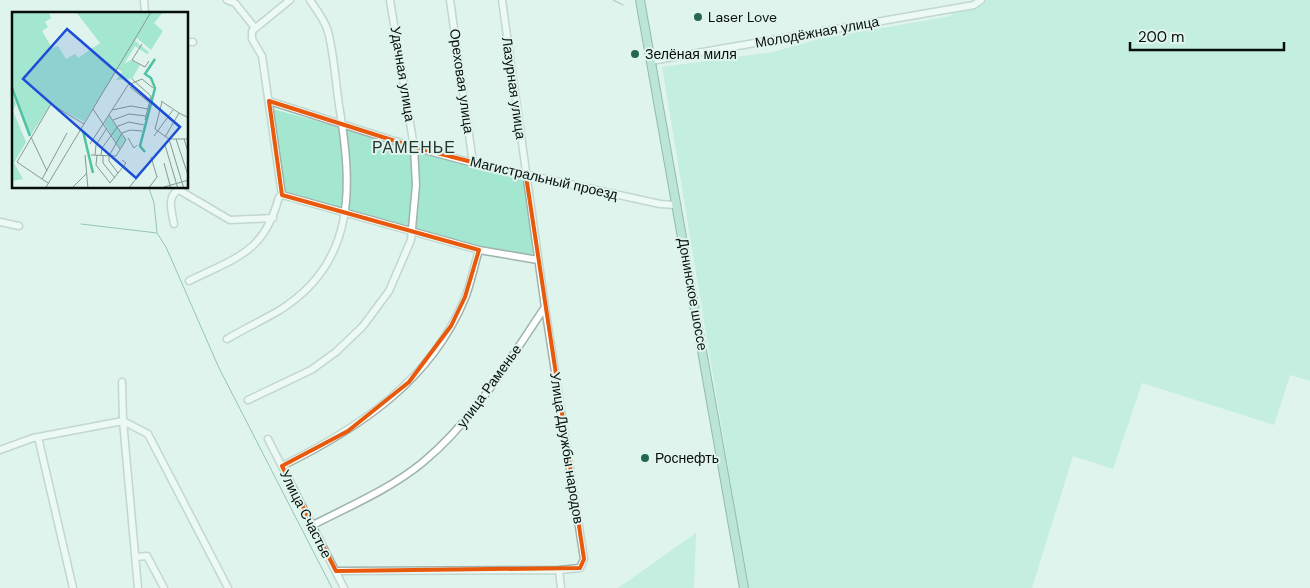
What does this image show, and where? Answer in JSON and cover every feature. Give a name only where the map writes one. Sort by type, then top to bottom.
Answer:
[{"type":"main road","name":"Донинское шоссе","points":[[640,0],[744,588]]},
{"type":"street","points":[[227,0],[235,3],[254,29]]},
{"type":"street","points":[[189,281],[251,250],[261,240],[273,218],[279,197],[282,195],[262,56],[252,39],[254,29],[290,0]]},
{"type":"street","points":[[227,339],[281,310],[310,286],[333,252],[346,212],[347,180],[342,124],[327,28],[310,0]]},
{"type":"street","name":"Удачная улица","points":[[248,400],[311,370],[336,352],[363,326],[389,291],[411,240],[416,185],[414,147],[390,0]]},
{"type":"street","name":"Ореховая улица","points":[[450,0],[473,163]]},
{"type":"street","name":"Лазурная улица","points":[[502,0],[526,176]]},
{"type":"street","name":"Молодёжная улица","points":[[651,62],[974,5],[981,0]]},
{"type":"street","name":"Магистральный проезд","points":[[269,101],[414,147],[473,163],[660,204],[677,205]]},
{"type":"street","points":[[526,176],[545,307]]},
{"type":"street","points":[[174,224],[171,200],[173,194],[179,190],[230,220],[273,218]]},
{"type":"street","points":[[282,195],[346,212],[411,233],[479,250],[538,260]]},
{"type":"street","points":[[0,222],[19,226]]},
{"type":"street","points":[[282,466],[348,431],[376,411],[409,382],[451,326],[465,297],[479,250]]},
{"type":"street","name":"улица Раменье","points":[[313,525],[379,491],[421,463],[442,445],[477,406],[545,307]]},
{"type":"street","name":"Улица Дружбы народов","points":[[336,571],[559,570],[580,568],[584,558],[545,307]]},
{"type":"street","points":[[122,382],[123,421],[138,588]]},
{"type":"street","points":[[0,450],[38,438],[123,421],[148,434],[228,588]]},
{"type":"street","points":[[38,438],[73,588]]},
{"type":"street","name":"Улица Счастье","points":[[268,439],[344,588]]},
{"type":"street","points":[[135,557],[147,556],[164,588]]},
{"type":"street","points":[[559,570],[561,588]]},
{"type":"highlighted area","points":[[269,101],[414,147],[526,176],[584,559],[580,568],[336,571],[282,466],[348,431],[409,382],[451,326],[465,297],[479,250],[282,195]]},
{"type":"green space","points":[[985,0],[1310,0],[1310,381],[1290,375],[1274,425],[1142,383],[1113,469],[1073,456],[1032,588],[748,588],[662,67],[773,52],[819,39],[951,16],[953,11],[980,5]]},
{"type":"green space","points":[[273,109],[525,179],[533,253],[530,257],[481,248],[283,191]]},
{"type":"green space","points":[[696,533],[694,588],[618,588]]},
{"type":"waterway","points":[[613,0],[623,5]]},
{"type":"waterway","points":[[149,189],[154,203],[157,232]]},
{"type":"waterway","points":[[81,224],[157,233],[166,247],[219,368],[332,588]]},
{"type":"place","name":"Laser Love","points":[[698,17]]},
{"type":"place","name":"Зелёная миля","points":[[635,54]]},
{"type":"place","name":"Роснефть","points":[[645,458]]},
{"type":"district","name":"РАМЕНЬЕ","points":[[414,147]]}]
